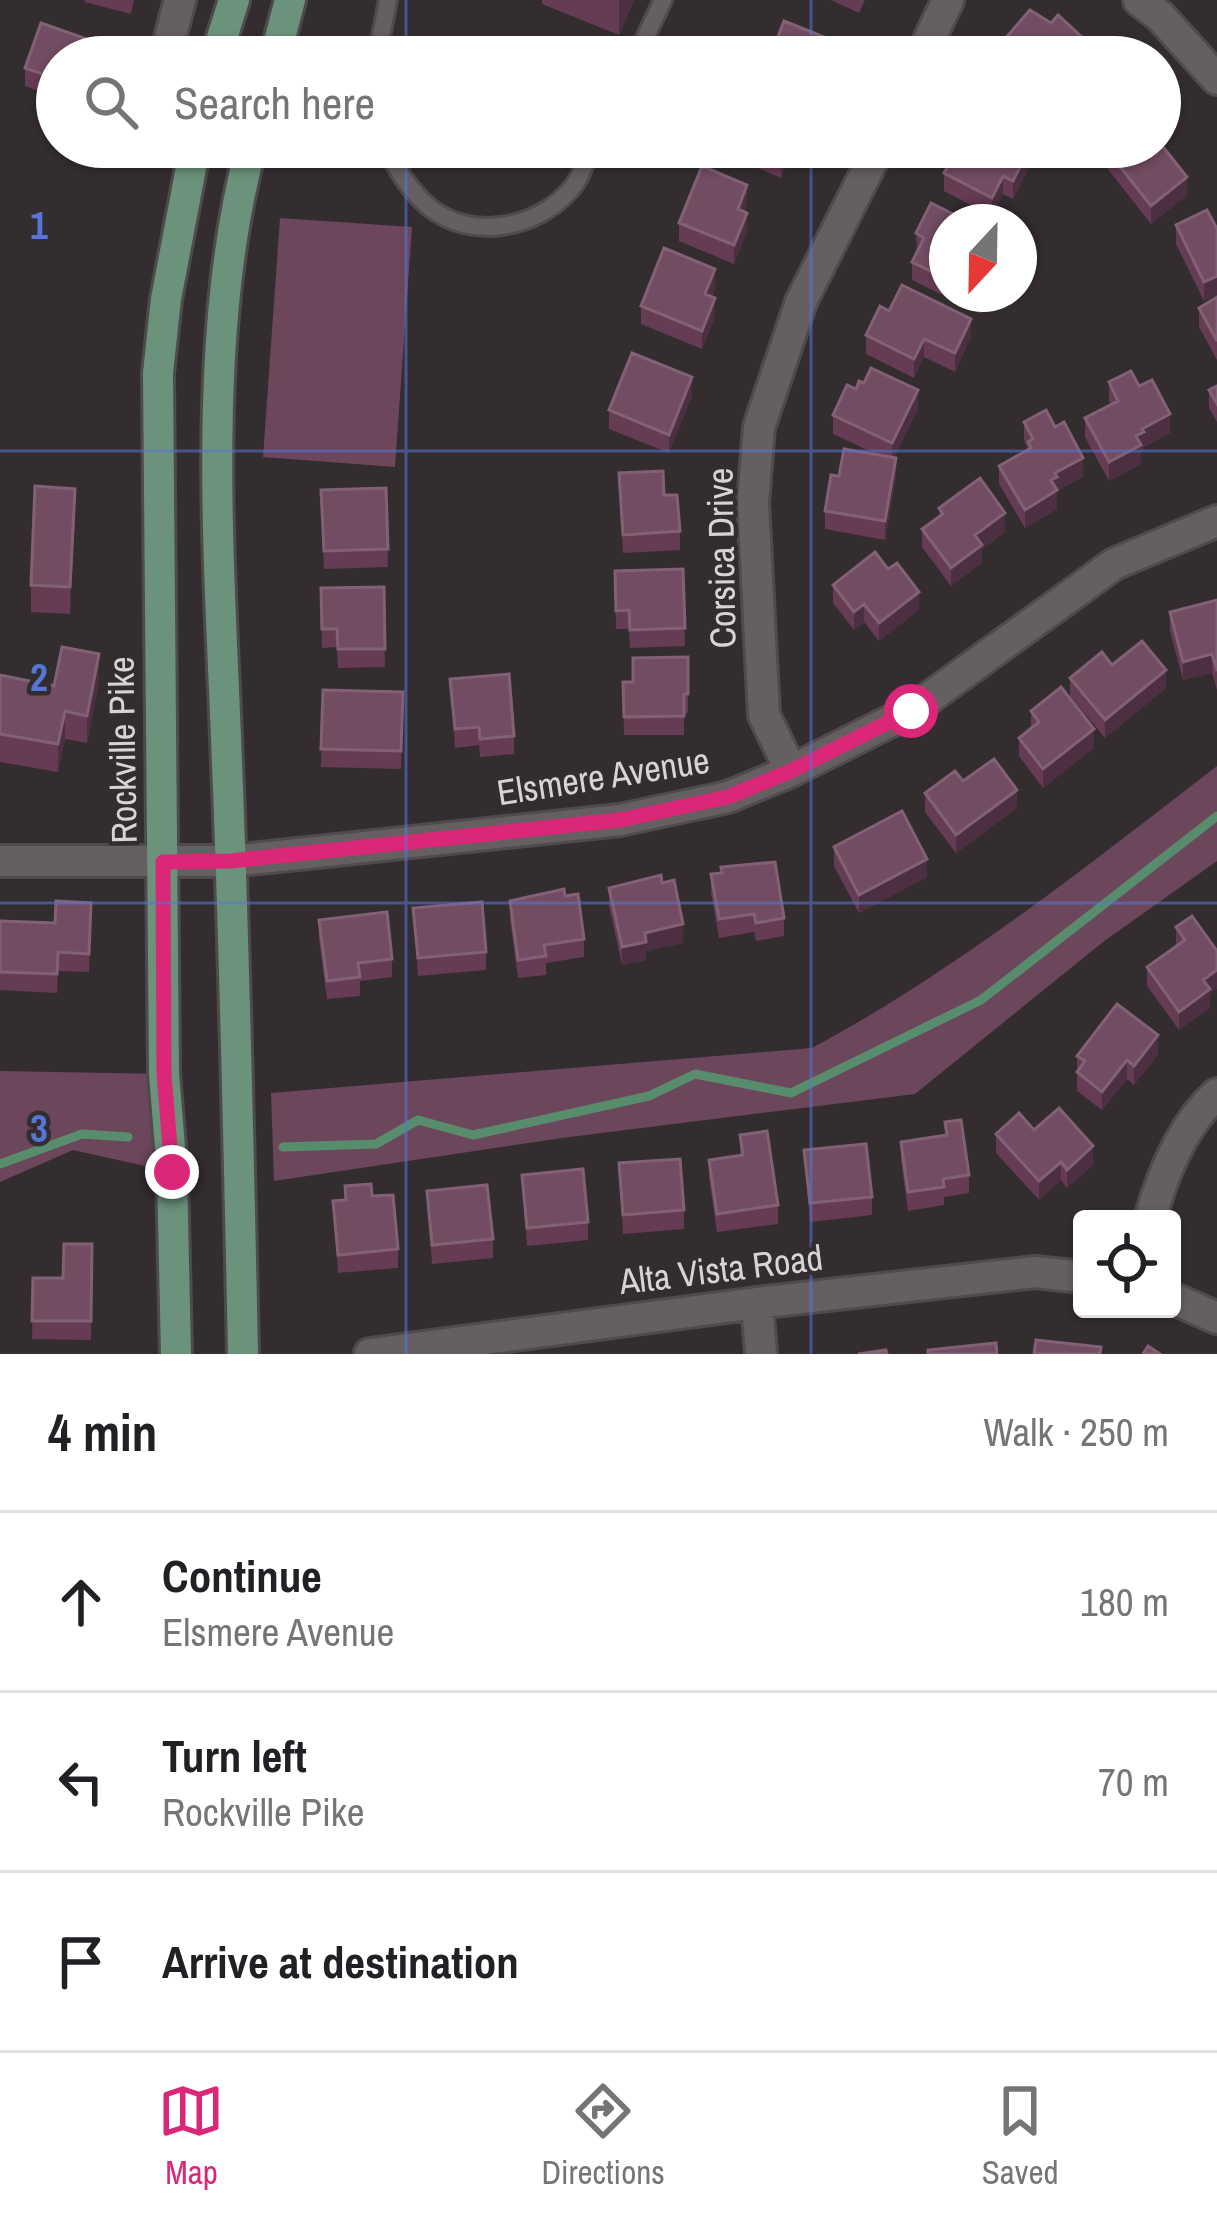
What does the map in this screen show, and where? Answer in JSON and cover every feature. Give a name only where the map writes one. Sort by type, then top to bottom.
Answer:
[{"type":"main road","points":[[223,36],[234,0]]},
{"type":"main road","points":[[281,36],[290,0]]},
{"type":"main road","name":"Rockville Pike","points":[[176,1354],[172,1172],[164,1074],[158,373],[166,299],[191,168]]},
{"type":"main road","points":[[243,1354],[218,523],[225,290],[246,168]]},
{"type":"street","points":[[171,36],[180,0]]},
{"type":"street","points":[[931,36],[948,0]]},
{"type":"street","points":[[1139,0],[1178,36]]},
{"type":"street","points":[[1181,40],[1217,80]]},
{"type":"street","name":"Corsica Drive","points":[[791,771],[764,715],[753,502],[759,427],[801,302],[868,168]]},
{"type":"street","name":"Elsmere Avenue","points":[[0,861],[231,861],[620,820],[728,797],[911,711],[1114,564],[1217,521]]},
{"type":"street","points":[[1152,1210],[1160,1183],[1204,1106],[1217,1094]]},
{"type":"street","name":"Alta Vista Road","points":[[370,1354],[1035,1272],[1073,1276]]},
{"type":"street","points":[[1181,1302],[1217,1318]]},
{"type":"street","points":[[757,1303],[761,1354]]},
{"type":"lane","points":[[381,36],[388,0]]},
{"type":"lane","points":[[646,36],[663,0]]},
{"type":"lane","points":[[396,168],[431,208],[457,222],[491,229],[524,221],[552,205],[573,187],[582,168]]},
{"type":"shaded area","points":[[280,218],[412,227],[395,467],[263,457]]},
{"type":"shaded area","points":[[1217,766],[1217,861],[1103,942],[915,1094],[562,1138],[274,1181],[271,1093],[812,1048],[970,951]]},
{"type":"shaded area","points":[[0,1071],[164,1074],[172,1172],[73,1150],[0,1182]]},
{"type":"building","points":[[1030,10],[1051,23],[1058,15],[1081,36],[1007,36]]},
{"type":"building","points":[[784,21],[822,36],[778,36]]},
{"type":"building","points":[[41,23],[78,36],[36,36]]},
{"type":"building","points":[[36,37],[36,72],[25,68]]},
{"type":"building","points":[[701,168],[747,185],[738,209],[747,213],[734,245],[679,223]]},
{"type":"building","points":[[947,168],[1020,168],[1013,181],[1003,176],[992,198],[944,173]]},
{"type":"building","points":[[1121,168],[1180,168],[1187,177],[1151,206]]},
{"type":"building","points":[[929,207],[929,270],[912,262],[924,238],[916,233]]},
{"type":"building","points":[[1207,210],[1217,229],[1217,276],[1204,282],[1176,225]]},
{"type":"building","points":[[664,248],[715,269],[705,294],[715,298],[702,331],[641,306]]},
{"type":"building","points":[[902,285],[929,298],[929,312],[957,312],[971,319],[955,353],[924,339],[914,359],[866,335],[880,306],[889,311]]},
{"type":"building","points":[[1217,297],[1217,341],[1199,308]]},
{"type":"building","points":[[632,353],[692,377],[669,435],[609,410]]},
{"type":"building","points":[[871,368],[918,390],[892,443],[833,415],[847,385],[856,389]]},
{"type":"building","points":[[1131,371],[1139,386],[1152,380],[1170,414],[1142,429],[1136,436],[1141,445],[1109,462],[1085,418],[1118,401],[1109,382]]},
{"type":"building","points":[[1046,410],[1055,427],[1064,422],[1083,458],[1055,473],[1057,477],[1051,480],[1057,490],[1025,510],[999,466],[1031,448],[1028,442],[1033,439],[1024,422]]},
{"type":"building","points":[[844,449],[896,458],[885,521],[825,511],[831,475],[839,476]]},
{"type":"building","points":[[663,471],[664,495],[677,495],[680,531],[623,535],[619,473]]},
{"type":"building","points":[[980,478],[1005,513],[975,535],[982,545],[951,568],[922,529],[943,514],[939,508]]},
{"type":"building","points":[[35,486],[75,489],[70,587],[31,585]]},
{"type":"building","points":[[386,488],[388,549],[324,551],[321,490]]},
{"type":"building","points":[[875,552],[888,569],[897,563],[919,592],[879,623],[864,604],[854,612],[833,585]]},
{"type":"building","points":[[683,569],[685,628],[630,630],[629,610],[616,611],[615,571]]},
{"type":"building","points":[[384,587],[385,649],[338,649],[337,629],[322,629],[321,588]]},
{"type":"building","points":[[1217,600],[1217,671],[1212,654],[1183,662],[1170,612]]},
{"type":"building","points":[[1142,641],[1166,670],[1105,720],[1070,678],[1102,652],[1112,665]]},
{"type":"building","points":[[62,647],[99,654],[87,716],[65,711],[58,744],[0,734],[0,675],[54,686]]},
{"type":"building","points":[[688,657],[684,716],[624,717],[623,682],[633,682],[633,658]]},
{"type":"building","points":[[509,674],[514,736],[480,739],[479,727],[455,729],[450,679]]},
{"type":"building","points":[[1061,687],[1094,729],[1043,769],[1019,738],[1039,722],[1031,711]]},
{"type":"building","points":[[323,690],[403,692],[401,751],[321,749]]},
{"type":"building","points":[[994,759],[1017,790],[956,835],[925,793],[955,771],[963,781]]},
{"type":"building","points":[[902,811],[927,859],[859,895],[834,847]]},
{"type":"building","points":[[775,862],[784,918],[756,923],[754,914],[719,919],[711,874],[722,873],[721,867]]},
{"type":"building","points":[[661,875],[662,883],[674,880],[683,924],[645,933],[646,942],[622,947],[609,888]]},
{"type":"building","points":[[564,889],[565,896],[578,894],[584,939],[544,945],[546,956],[518,960],[510,901]]},
{"type":"building","points":[[56,901],[91,903],[89,954],[58,952],[57,974],[0,972],[0,921],[55,923]]},
{"type":"building","points":[[482,902],[486,952],[418,958],[413,908]]},
{"type":"building","points":[[387,912],[392,959],[358,963],[360,977],[327,981],[319,920]]},
{"type":"building","points":[[1192,916],[1217,951],[1217,970],[1203,980],[1210,989],[1179,1012],[1147,967],[1185,940],[1176,927]]},
{"type":"building","points":[[1117,1004],[1158,1035],[1134,1066],[1127,1060],[1102,1092],[1077,1072],[1085,1061],[1077,1056]]},
{"type":"building","points":[[1059,1108],[1093,1146],[1067,1170],[1061,1162],[1039,1181],[996,1134],[1019,1113],[1034,1130]]},
{"type":"building","points":[[961,1120],[969,1175],[943,1179],[944,1187],[908,1192],[901,1142],[947,1135],[945,1122]]},
{"type":"building","points":[[767,1131],[778,1205],[717,1214],[709,1160],[743,1155],[740,1135]]},
{"type":"building","points":[[866,1144],[872,1197],[810,1203],[804,1150]]},
{"type":"building","points":[[680,1159],[684,1210],[623,1215],[619,1163]]},
{"type":"building","points":[[583,1169],[588,1222],[527,1228],[522,1175]]},
{"type":"building","points":[[371,1184],[372,1196],[393,1195],[398,1249],[338,1255],[333,1201],[346,1200],[345,1186]]},
{"type":"building","points":[[487,1185],[493,1239],[432,1245],[427,1191]]},
{"type":"building","points":[[64,1244],[92,1244],[91,1321],[32,1321],[33,1278],[63,1278]]},
{"type":"building","points":[[1036,1340],[1101,1347],[1100,1354],[1034,1354]]},
{"type":"building","points":[[996,1343],[997,1354],[928,1354],[928,1350]]},
{"type":"waterway","points":[[283,1147],[376,1144],[418,1120],[473,1135],[649,1096],[695,1074],[791,1093],[981,1000],[1217,816]]},
{"type":"waterway","points":[[0,1164],[82,1134],[128,1137]]},
{"type":"route","points":[[172,1172],[164,1074],[163,862],[231,861],[620,820],[728,797],[911,711]]}]
